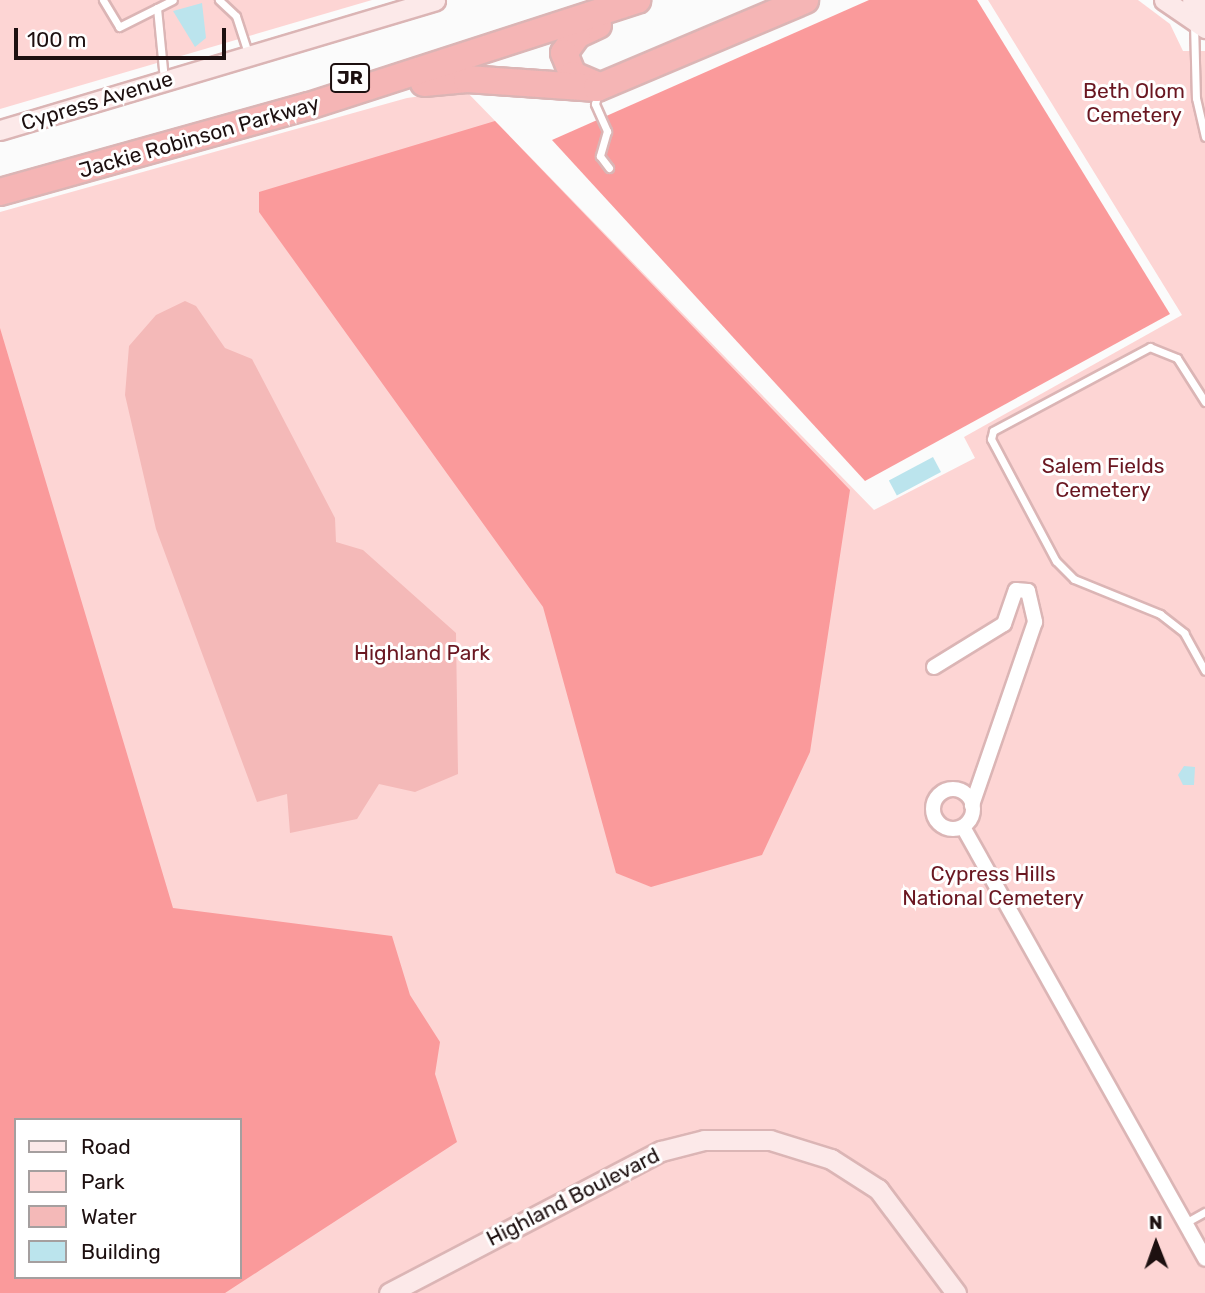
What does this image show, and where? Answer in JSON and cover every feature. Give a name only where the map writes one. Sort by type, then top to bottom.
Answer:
[{"type":"highway","name":"Jackie Robinson Parkway","points":[[0,174],[317,88],[587,0]]},
{"type":"highway","name":"Jackie Robinson Parkway","points":[[0,192],[309,106],[637,0]]},
{"type":"highway","points":[[600,87],[569,70],[566,47],[584,30],[650,0]]},
{"type":"highway","points":[[309,106],[452,80],[600,87],[805,0]]},
{"type":"main road","name":"Cypress Avenue","points":[[0,130],[435,0]]},
{"type":"main road","points":[[1164,0],[1199,13]]},
{"type":"main road","name":"Highland Boulevard","points":[[389,1293],[661,1152],[705,1140],[771,1140],[831,1159],[878,1189],[956,1293]]},
{"type":"street","points":[[934,667],[1004,624],[1016,590],[1028,592],[1035,622],[962,827]]},
{"type":"street","points":[[962,827],[943,827],[933,804],[953,789],[972,805]]},
{"type":"street","points":[[962,827],[1205,1259]]},
{"type":"lane","points":[[103,0],[119,27],[173,0]]},
{"type":"lane","points":[[219,0],[236,16],[249,55]]},
{"type":"lane","points":[[157,8],[164,81]]},
{"type":"lane","points":[[1199,13],[1191,47],[1204,133]]},
{"type":"lane","points":[[600,87],[595,104],[607,131],[600,156],[609,168]]},
{"type":"lane","points":[[1205,402],[1177,358],[1150,347],[993,431],[991,439],[1056,561],[1074,579],[1160,614],[1184,633],[1205,671]]},
{"type":"lane","points":[[1185,1223],[1205,1212]]},
{"type":"green space","points":[[0,0],[372,0],[0,109]]},
{"type":"green space","name":"Highland Park","points":[[988,0],[1138,0],[1170,24],[1183,51],[1205,51],[1205,1293],[0,1293],[0,212],[407,98],[465,90],[874,510],[975,458],[964,437],[1182,315]]},
{"type":"shaded area","points":[[869,0],[977,0],[1170,314],[865,481],[552,140]]},
{"type":"shaded area","points":[[495,121],[850,490],[810,752],[762,855],[651,887],[616,873],[543,607],[259,212],[259,192]]},
{"type":"shaded area","points":[[0,328],[173,908],[392,936],[410,995],[440,1042],[435,1074],[457,1142],[225,1293],[0,1293]]},
{"type":"water","points":[[185,301],[196,306],[225,348],[252,359],[335,518],[336,542],[363,550],[456,633],[458,774],[415,792],[379,784],[357,819],[290,833],[287,794],[257,802],[156,529],[125,395],[129,346],[156,315]]},
{"type":"building","points":[[202,3],[206,38],[195,47],[173,11]]},
{"type":"building","points":[[933,457],[941,472],[897,495],[889,480]]},
{"type":"building","points":[[1184,766],[1195,767],[1194,785],[1183,785],[1178,775]]},
{"type":"park label","name":"Beth Olom Cemetery","points":[[1134,103]]},
{"type":"park label","name":"Salem Fields Cemetery","points":[[1103,478]]},
{"type":"park label","name":"Cypress Hills National Cemetery","points":[[993,886]]}]
